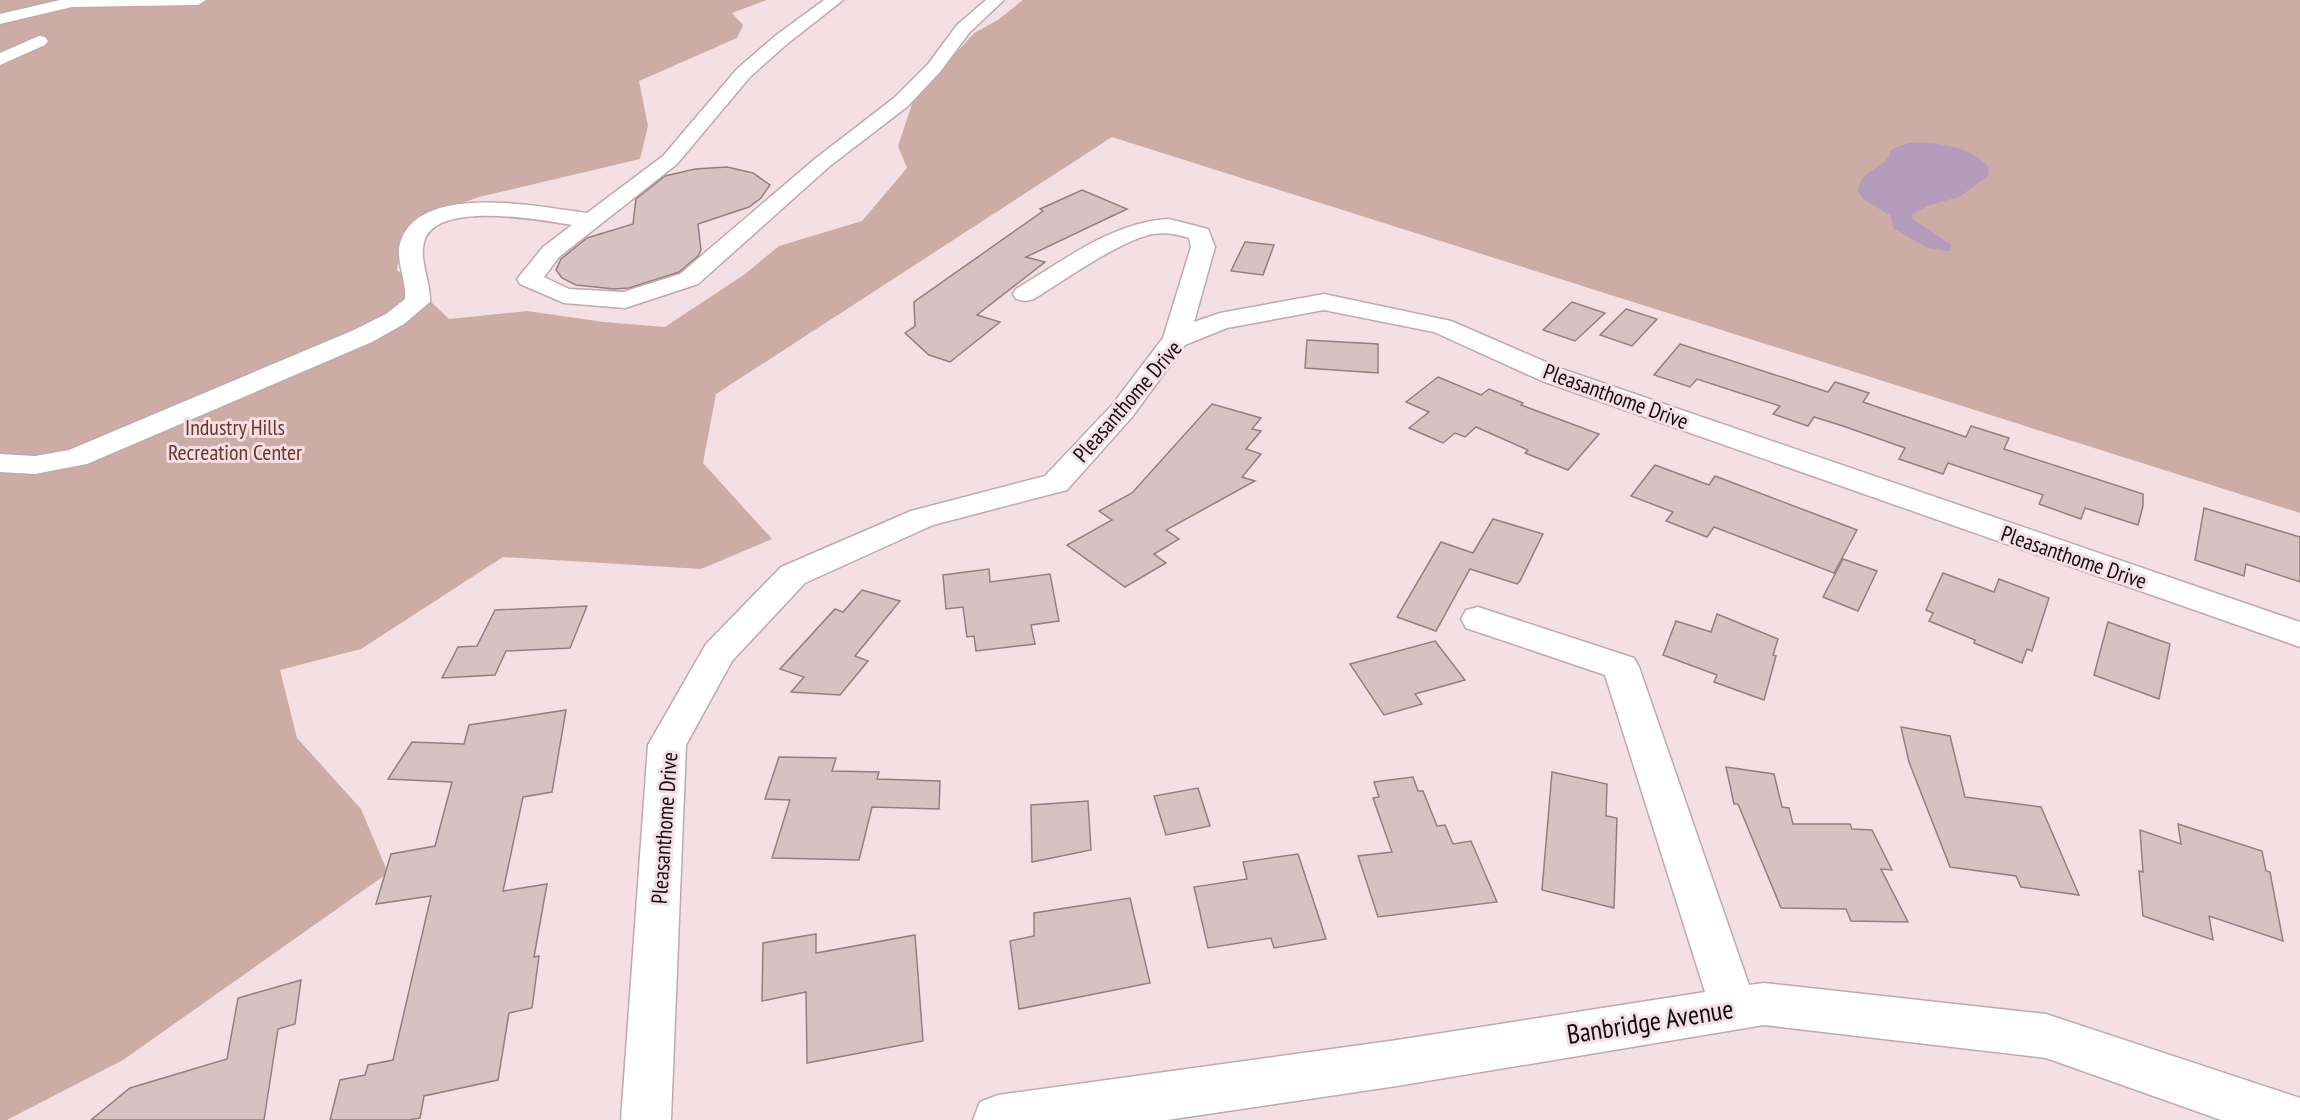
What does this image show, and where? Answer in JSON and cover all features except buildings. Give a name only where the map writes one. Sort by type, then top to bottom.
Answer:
[{"type":"street","points":[[0,19],[72,2],[198,0]]},
{"type":"street","points":[[835,0],[766,52],[720,98],[686,144],[670,160],[551,252],[529,279],[564,296],[624,300],[690,279],[823,162],[901,102],[934,68],[963,29],[996,0]]},
{"type":"street","points":[[0,30],[39,41],[0,60]]},
{"type":"street","points":[[0,463],[35,465],[76,458],[325,354],[395,319],[417,302],[420,290],[411,255],[412,241],[419,226],[434,218],[457,210],[486,209],[592,220]]},
{"type":"street","points":[[1025,294],[1125,234],[1151,227],[1187,228],[1200,234],[1203,247],[1176,339]]},
{"type":"street","name":"Pleasanthome Drive","points":[[646,1120],[668,745],[718,653],[794,575],[922,518],[1056,483],[1122,411],[1176,339],[1220,321],[1324,302],[1442,326],[1552,375],[2300,635]]},
{"type":"street","points":[[1478,619],[1621,667],[1734,1009]]},
{"type":"street","name":"Banbridge Avenue","points":[[1012,1119],[1385,1064],[1764,1004],[2046,1036],[2292,1120]]},
{"type":"green space","name":"Industry Hills Recreation Center","points":[[0,0],[767,0],[732,13],[743,25],[737,38],[639,81],[648,126],[640,159],[479,197],[434,213],[402,233],[397,270],[449,319],[527,311],[604,322],[665,327],[745,274],[779,246],[862,221],[907,168],[898,146],[913,101],[974,33],[998,20],[1023,0],[2300,0],[2300,513],[1112,137],[716,394],[703,463],[772,539],[701,569],[503,557],[361,649],[280,670],[297,738],[361,809],[388,873],[123,1060],[7,1120],[0,1120]]},
{"type":"shaded area","points":[[1909,143],[1930,143],[1964,150],[1989,168],[1988,176],[1959,197],[1930,205],[1911,215],[1913,219],[1951,245],[1951,250],[1928,248],[1893,228],[1891,216],[1863,199],[1858,191],[1863,178],[1885,161],[1892,149]]}]
